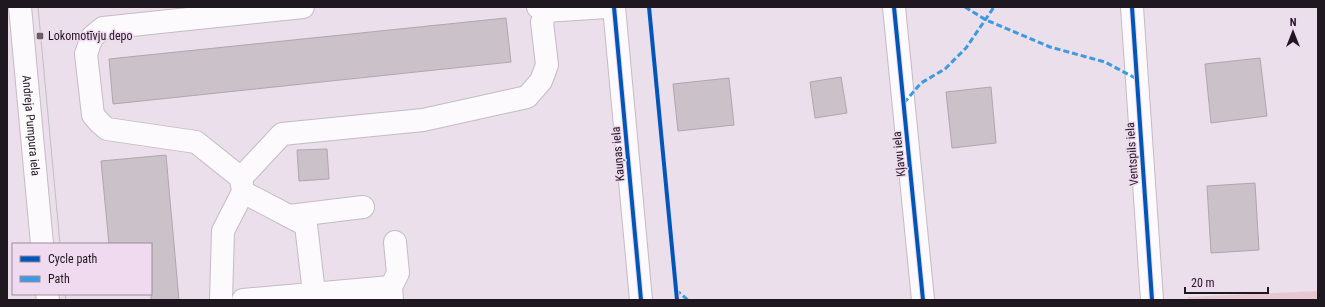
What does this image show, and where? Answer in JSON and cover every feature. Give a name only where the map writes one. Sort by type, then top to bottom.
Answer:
[{"type":"street","name":"Andreja Pumpura iela","points":[[20,7],[42,243]]},
{"type":"street","points":[[303,7],[102,28],[92,37],[86,54],[93,115],[107,129],[196,142],[242,185],[289,216],[306,225],[314,293]]},
{"type":"street","points":[[221,300],[223,231],[242,185],[282,134],[423,120],[527,97],[541,82],[547,65],[542,9],[607,7]]},
{"type":"street","name":"Kauņas iela","points":[[614,7],[641,300]]},
{"type":"street","name":"Kļavu iela","points":[[894,7],[923,300]]},
{"type":"street","name":"Ventspils iela","points":[[1132,7],[1152,300]]},
{"type":"street","points":[[289,216],[363,207]]},
{"type":"street","points":[[243,300],[314,293],[392,294],[398,273],[395,242]]},
{"type":"shaded area","points":[[1318,291],[1318,300],[1187,300],[1188,297]]},
{"type":"building","points":[[506,18],[511,62],[113,104],[109,59]]},
{"type":"building","points":[[1260,58],[1267,116],[1211,123],[1205,64]]},
{"type":"building","points":[[841,77],[847,113],[815,118],[810,82]]},
{"type":"building","points":[[729,78],[734,125],[678,131],[673,84]]},
{"type":"building","points":[[991,87],[996,143],[952,148],[946,92]]},
{"type":"building","points":[[327,149],[329,179],[299,181],[297,150]]},
{"type":"building","points":[[166,155],[179,300],[151,300],[152,243],[109,243],[101,161]]},
{"type":"building","points":[[1255,183],[1259,250],[1211,253],[1207,186]]},
{"type":"tram line","points":[[38,7],[60,243]]},
{"type":"tram line","points":[[65,295],[66,300]]},
{"type":"marked path","points":[[965,7],[986,20],[1050,47],[1105,62],[1137,79]]},
{"type":"marked path","points":[[904,103],[921,83],[945,69],[966,48],[994,7]]},
{"type":"marked path","points":[[676,290],[688,300]]},
{"type":"cycle path","points":[[614,7],[641,300]]},
{"type":"cycle path","points":[[649,7],[677,300]]},
{"type":"cycle path","points":[[894,7],[923,300]]},
{"type":"cycle path","points":[[1132,7],[1152,300]]},
{"type":"place","name":"Lokomotīvju depo","points":[[40,36]]}]
